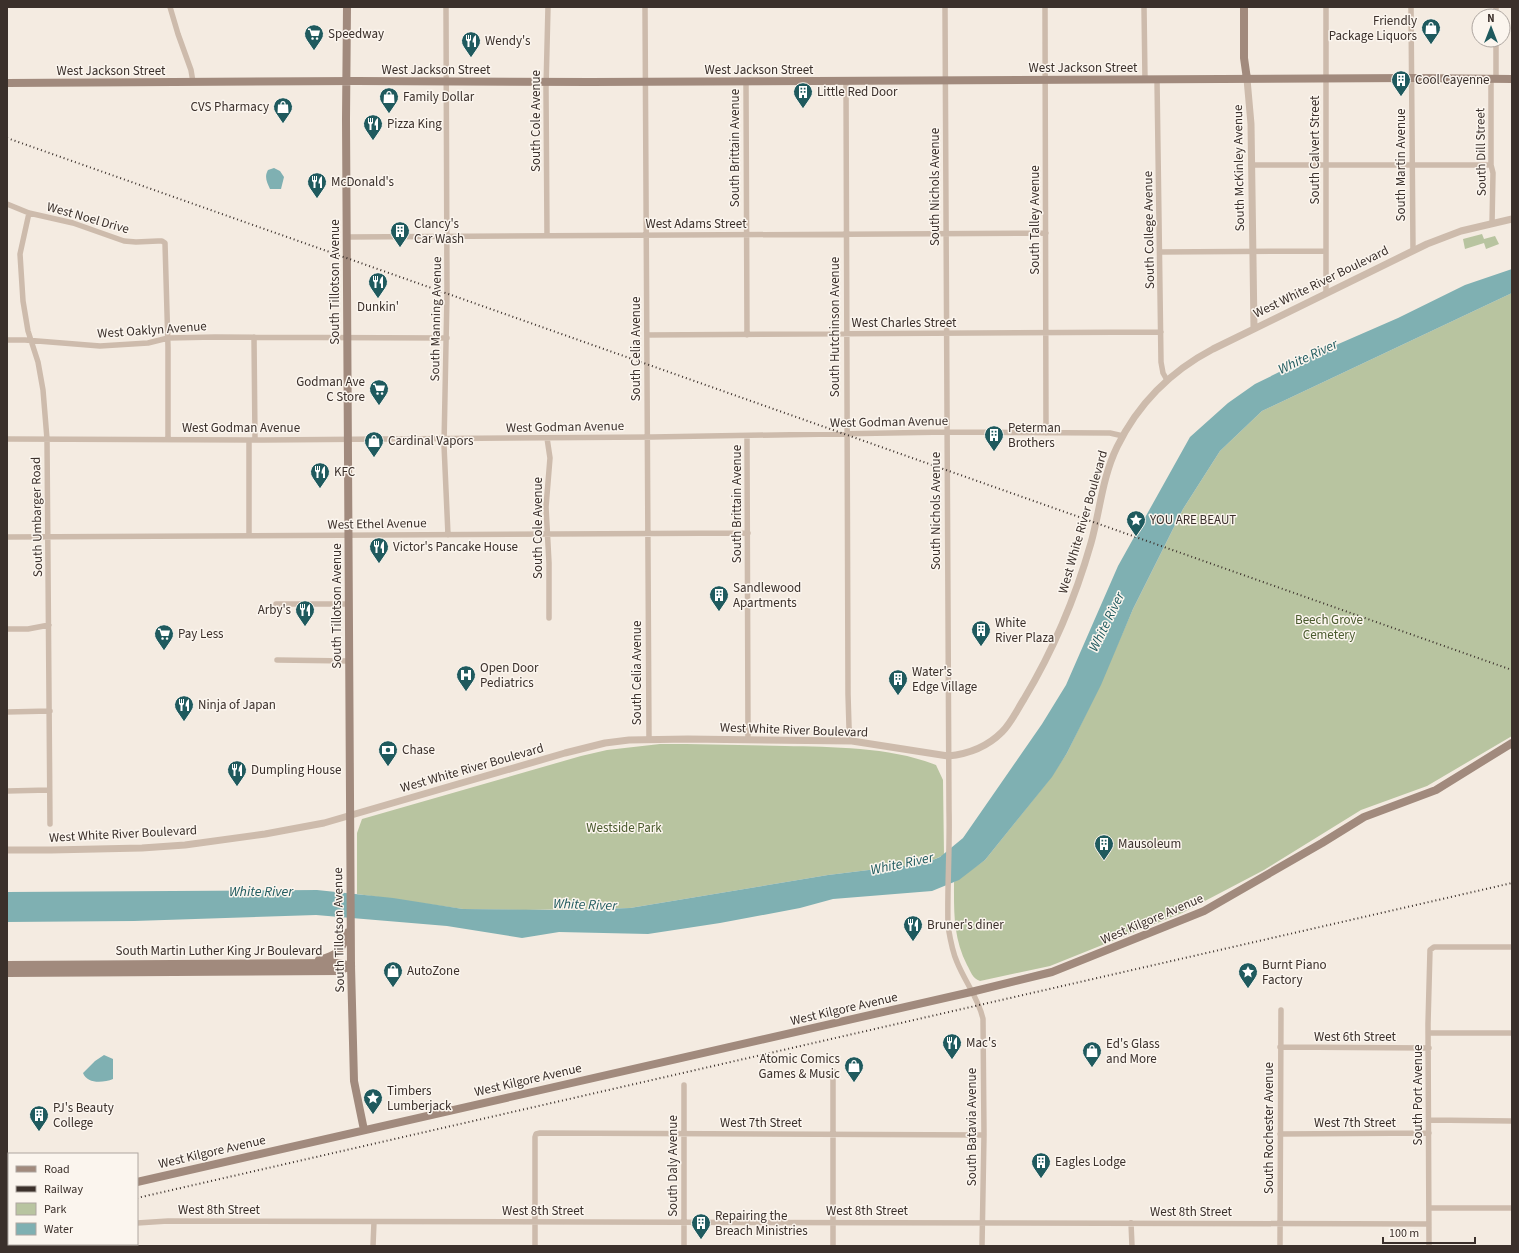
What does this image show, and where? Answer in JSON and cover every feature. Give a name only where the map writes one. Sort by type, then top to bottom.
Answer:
[{"type":"main road","name":"South Tillotson Avenue","points":[[347,7],[346,81],[350,927],[348,941],[351,966],[354,1081],[364,1130]]},
{"type":"main road","name":"South McKinley Avenue","points":[[1244,7],[1244,58],[1248,79]]},
{"type":"main road","name":"West Jackson Street","points":[[7,83],[346,81],[746,82],[1412,78],[1512,79]]},
{"type":"main road","name":"West Kilgore Avenue","points":[[138,1182],[971,992],[1052,972],[1204,911],[1364,817],[1433,792],[1512,743]]},
{"type":"main road","points":[[310,963],[335,955],[348,941]]},
{"type":"main road","name":"South Martin Luther King Jr Boulevard","points":[[7,965],[338,963],[351,966]]},
{"type":"main road","name":"South Martin Luther King Jr Boulevard","points":[[7,973],[338,971],[351,966]]},
{"type":"street","points":[[170,7],[191,70],[193,82]]},
{"type":"street","name":"South Manning Avenue","points":[[446,7],[447,338],[445,438],[448,535]]},
{"type":"street","name":"South Cole Avenue","points":[[547,236],[546,82],[548,7]]},
{"type":"street","name":"South Celia Avenue","points":[[645,7],[649,739]]},
{"type":"street","name":"South Nichols Avenue","points":[[944,7],[949,814],[948,915],[951,943],[957,962],[980,1008]]},
{"type":"street","name":"South Talley Avenue","points":[[1045,7],[1046,434]]},
{"type":"street","points":[[1144,7],[1145,80]]},
{"type":"street","name":"South Calvert Street","points":[[1326,7],[1326,293]]},
{"type":"street","name":"South Martin Avenue","points":[[1411,7],[1413,250]]},
{"type":"street","name":"South Dill Street","points":[[1492,224],[1492,165],[1496,48]]},
{"type":"street","name":"South McKinley Avenue","points":[[1248,79],[1250,95],[1254,328]]},
{"type":"street","name":"South College Avenue","points":[[1157,80],[1161,362],[1163,373],[1167,380]]},
{"type":"street","name":"South Hutchinson Avenue","points":[[846,81],[848,694],[849,727],[852,741]]},
{"type":"street","name":"South Brittain Avenue","points":[[746,82],[747,335]]},
{"type":"street","points":[[1251,165],[1492,165]]},
{"type":"street","name":"West Noel Drive","points":[[7,204],[29,213],[73,223],[124,241],[164,242],[166,246],[168,338]]},
{"type":"street","name":"South Umbarger Road","points":[[29,213],[20,254],[22,301],[38,362],[43,390],[47,439],[50,824]]},
{"type":"street","name":"West White River Boulevard","points":[[7,850],[142,848],[185,845],[265,834],[324,823],[590,747],[616,742],[649,739],[852,741],[948,756],[978,750],[997,736],[1006,727],[1037,676],[1061,629],[1074,598],[1091,542],[1104,483],[1110,464],[1123,436],[1142,406],[1167,380],[1201,355],[1413,250],[1447,236],[1512,219]]},
{"type":"street","name":"West Adams Street","points":[[347,237],[1046,233]]},
{"type":"street","points":[[1160,252],[1326,251]]},
{"type":"street","name":"West Charles Street","points":[[647,335],[1161,332]]},
{"type":"street","points":[[249,536],[254,337]]},
{"type":"street","points":[[347,337],[447,338]]},
{"type":"street","name":"West Oaklyn Avenue","points":[[7,340],[31,340],[100,346],[148,343],[168,338],[347,337]]},
{"type":"street","points":[[168,338],[168,439]]},
{"type":"street","name":"West Godman Avenue","points":[[7,439],[252,440],[547,438],[947,432],[1046,434],[1110,433],[1123,436]]},
{"type":"street","name":"South Brittain Avenue","points":[[747,436],[748,740]]},
{"type":"street","name":"South Cole Avenue","points":[[547,438],[550,458],[546,506],[548,535],[549,618]]},
{"type":"street","name":"West Ethel Avenue","points":[[7,537],[748,533]]},
{"type":"street","points":[[276,604],[349,604]]},
{"type":"street","points":[[7,629],[28,629],[49,625]]},
{"type":"street","points":[[277,660],[349,661]]},
{"type":"street","points":[[7,712],[50,711]]},
{"type":"street","points":[[7,791],[49,790]]},
{"type":"street","name":"South Port Avenue","points":[[1429,1246],[1430,950],[1434,946],[1512,946]]},
{"type":"street","name":"South Batavia Avenue","points":[[980,1008],[983,1019],[984,1135],[982,1246]]},
{"type":"street","name":"South Rochester Avenue","points":[[1280,1246],[1281,1010]]},
{"type":"street","points":[[1429,1033],[1512,1033]]},
{"type":"street","name":"West 6th Street","points":[[1280,1047],[1429,1048]]},
{"type":"street","points":[[833,1071],[833,1246]]},
{"type":"street","name":"South Daly Avenue","points":[[684,1085],[684,1246]]},
{"type":"street","points":[[1429,1120],[1512,1121]]},
{"type":"street","name":"West 7th Street","points":[[535,1222],[535,1137],[538,1133],[984,1135]]},
{"type":"street","name":"West 7th Street","points":[[1280,1134],[1429,1133]]},
{"type":"street","points":[[1429,1208],[1512,1208]]},
{"type":"street","name":"West 8th Street","points":[[138,1223],[168,1221],[1429,1224]]},
{"type":"street","points":[[374,1222],[374,1246]]},
{"type":"street","points":[[535,1222],[535,1246]]},
{"type":"street","points":[[1131,1223],[1132,1246]]},
{"type":"street","points":[[28,1246],[36,1245]]},
{"type":"green space","points":[[1482,234],[1484,239],[1495,236],[1499,244],[1486,249],[1484,243],[1465,249],[1463,239]]},
{"type":"green space","name":"Beech Grove Cemetery","points":[[1512,293],[1512,736],[1427,786],[1361,810],[1264,870],[1182,913],[1050,966],[980,981],[975,978],[962,955],[959,944],[954,914],[954,882],[985,860],[1049,780],[1067,753],[1099,687],[1133,609],[1183,509],[1220,451],[1262,411]]},
{"type":"green space","name":"Westside Park","points":[[660,744],[803,746],[862,749],[881,751],[919,759],[936,765],[943,780],[944,855],[926,863],[828,875],[630,908],[525,910],[463,909],[357,894],[357,833],[362,819],[581,756],[607,750]]},
{"type":"water","points":[[274,168],[280,171],[284,177],[281,189],[270,189],[267,182],[266,175],[268,170]]},
{"type":"water","name":"White River","points":[[1512,269],[1512,293],[1262,411],[1220,451],[1183,509],[1133,609],[1101,685],[1067,753],[1052,777],[985,860],[959,880],[932,891],[833,899],[800,908],[720,923],[648,934],[559,932],[522,938],[447,926],[316,915],[134,921],[7,922],[7,892],[317,890],[393,898],[463,909],[569,910],[630,908],[828,875],[926,863],[940,857],[963,838],[1042,724],[1066,685],[1118,566],[1190,437],[1228,403],[1255,384],[1320,352],[1398,318],[1465,285]]},
{"type":"water","points":[[104,1055],[113,1059],[113,1079],[96,1082],[85,1077],[83,1073],[95,1061]]},
{"type":"railway","points":[[7,138],[1512,670]]},
{"type":"railway","points":[[138,1198],[1512,883]]},
{"type":"place","name":"Friendly Package Liquors","points":[[1431,45]]},
{"type":"place","name":"Speedway","points":[[314,51]]},
{"type":"place","name":"Wendy's","points":[[471,58]]},
{"type":"place","name":"Cool Cayenne","points":[[1401,97]]},
{"type":"place","name":"Little Red Door","points":[[803,109]]},
{"type":"place","name":"Family Dollar","points":[[389,114]]},
{"type":"place","name":"CVS Pharmacy","points":[[283,124]]},
{"type":"place","name":"Pizza King","points":[[373,141]]},
{"type":"place","name":"McDonald's","points":[[317,199]]},
{"type":"place","name":"Clancy's Car Wash","points":[[400,248]]},
{"type":"place","name":"Dunkin'","points":[[378,299]]},
{"type":"place","name":"Godman Ave C Store","points":[[379,406]]},
{"type":"place","name":"Peterman Brothers","points":[[994,452]]},
{"type":"place","name":"Cardinal Vapors","points":[[374,458]]},
{"type":"place","name":"KFC","points":[[320,489]]},
{"type":"place","name":"YOU ARE BEAUT","points":[[1136,537]]},
{"type":"place","name":"Victor's Pancake House","points":[[379,564]]},
{"type":"place","name":"Sandlewood Apartments","points":[[719,612]]},
{"type":"place","name":"Arby's","points":[[305,627]]},
{"type":"place","name":"White River Plaza","points":[[981,647]]},
{"type":"place","name":"Pay Less","points":[[164,651]]},
{"type":"place","name":"Open Door Pediatrics","points":[[466,692]]},
{"type":"place","name":"Water's Edge Village","points":[[898,696]]},
{"type":"place","name":"Ninja of Japan","points":[[184,722]]},
{"type":"place","name":"Chase","points":[[388,767]]},
{"type":"place","name":"Dumpling House","points":[[237,787]]},
{"type":"place","name":"Mausoleum","points":[[1104,861]]},
{"type":"place","name":"Bruner's diner","points":[[913,942]]},
{"type":"place","name":"AutoZone","points":[[393,988]]},
{"type":"place","name":"Burnt Piano Factory","points":[[1248,989]]},
{"type":"place","name":"Mac's","points":[[952,1060]]},
{"type":"place","name":"Ed's Glass and More","points":[[1092,1068]]},
{"type":"place","name":"Atomic Comics Games & Music","points":[[854,1083]]},
{"type":"place","name":"Timbers Lumberjack","points":[[373,1115]]},
{"type":"place","name":"PJ's Beauty College","points":[[39,1132]]},
{"type":"place","name":"Eagles Lodge","points":[[1041,1179]]},
{"type":"place","name":"Repairing the Breach Ministries","points":[[701,1240]]}]
